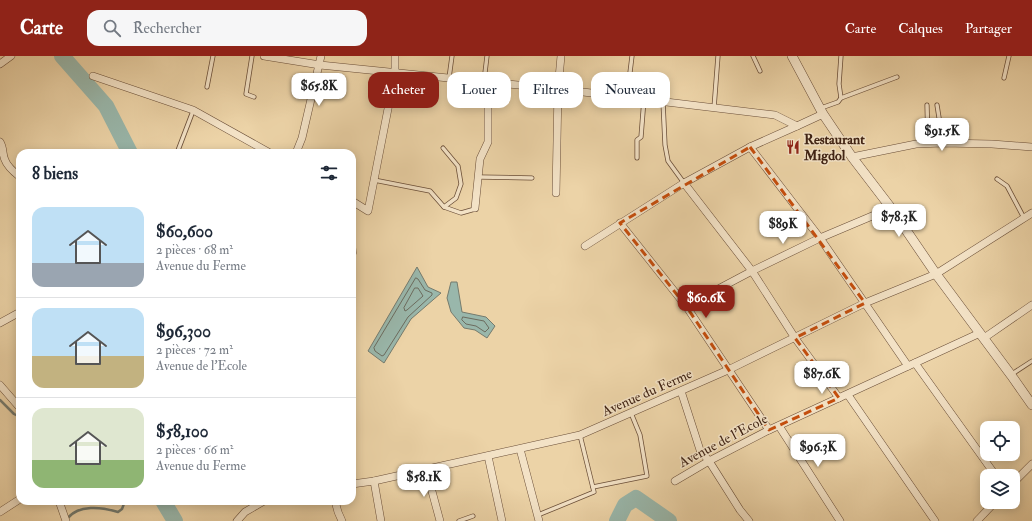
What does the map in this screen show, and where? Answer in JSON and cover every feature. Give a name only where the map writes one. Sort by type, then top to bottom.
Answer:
[{"type":"street","points":[[0,64],[11,56]]},
{"type":"street","points":[[264,56],[320,65],[386,72]]},
{"type":"street","points":[[298,149],[302,138],[321,56]]},
{"type":"street","points":[[394,56],[395,72]]},
{"type":"street","points":[[560,72],[561,56]]},
{"type":"street","points":[[792,56],[821,111],[891,208],[936,274],[1032,405]]},
{"type":"street","points":[[93,76],[194,110],[263,149]]},
{"type":"street","points":[[670,103],[775,115],[797,126]]},
{"type":"street","points":[[356,204],[368,211],[388,108]]},
{"type":"street","points":[[475,208],[480,159],[488,142],[487,108]]},
{"type":"street","points":[[556,193],[558,108]]},
{"type":"street","points":[[585,246],[684,183],[750,147],[797,126],[821,111]]},
{"type":"street","points":[[0,142],[3,146],[2,162],[16,174]]},
{"type":"street","points":[[852,156],[916,144],[992,144],[1032,147]]},
{"type":"street","points":[[750,147],[820,238],[865,303],[991,469]]},
{"type":"street","points":[[684,183],[752,271],[796,338],[839,398]]},
{"type":"street","points":[[686,306],[752,271],[820,238],[891,208]]},
{"type":"street","name":"Avenue du Ferme","points":[[356,483],[374,481],[580,436],[728,370],[865,303],[936,274],[1032,213]]},
{"type":"street","points":[[620,224],[686,306],[769,430]]},
{"type":"street","name":"Avenue de l'Ecole","points":[[675,481],[709,461],[769,430],[912,364],[982,336],[1032,305]]},
{"type":"street","points":[[0,323],[16,314]]},
{"type":"street","points":[[0,385],[16,403]]},
{"type":"street","points":[[681,391],[700,450],[749,521]]},
{"type":"street","points":[[848,394],[935,521]]},
{"type":"street","points":[[779,426],[840,521]]},
{"type":"street","points":[[520,449],[538,518]]},
{"type":"street","points":[[488,456],[502,521]]},
{"type":"street","points":[[1020,477],[1032,464]]},
{"type":"street","points":[[426,469],[440,521]]},
{"type":"street","points":[[374,481],[381,521]]},
{"type":"street","points":[[0,512],[16,502]]},
{"type":"street","points":[[60,505],[65,519]]},
{"type":"street","points":[[237,521],[245,512],[257,505]]},
{"type":"street","points":[[336,505],[342,521]]},
{"type":"street","points":[[977,521],[988,509]]},
{"type":"lane","points":[[207,87],[213,56]]},
{"type":"lane","points":[[252,56],[246,94],[254,97]]},
{"type":"lane","points":[[450,72],[452,56]]},
{"type":"lane","points":[[487,72],[488,56]]},
{"type":"lane","points":[[630,72],[632,56]]},
{"type":"lane","points":[[714,108],[718,56]]},
{"type":"lane","points":[[753,56],[760,71]]},
{"type":"lane","points":[[841,56],[839,84],[841,98]]},
{"type":"lane","points":[[1004,78],[1009,56]]},
{"type":"lane","points":[[821,111],[838,102],[841,98],[897,77]]},
{"type":"lane","points":[[927,105],[928,144]]},
{"type":"lane","points":[[937,105],[943,143]]},
{"type":"lane","points":[[637,158],[637,140],[641,137],[643,108]]},
{"type":"lane","points":[[663,108],[665,145],[668,161],[684,183]]},
{"type":"lane","points":[[179,149],[194,110]]},
{"type":"lane","points":[[443,148],[458,166],[461,184],[456,198],[444,207]]},
{"type":"lane","points":[[478,177],[532,178]]},
{"type":"lane","points":[[997,179],[1006,186],[1024,218]]},
{"type":"lane","points":[[374,180],[430,191],[444,207],[461,213],[475,208]]},
{"type":"lane","points":[[1011,375],[1032,361]]},
{"type":"lane","points":[[593,487],[647,476],[640,435],[631,413]]},
{"type":"lane","points":[[538,518],[594,492],[580,436]]},
{"type":"lane","points":[[459,521],[472,516]]},
{"type":"highlighted area","points":[[750,147],[865,303],[795,338],[839,398],[769,430],[686,306],[620,223]]},
{"type":"water","points":[[417,267],[428,287],[441,293],[411,319],[384,363],[368,351]]},
{"type":"water","points":[[451,282],[457,282],[462,312],[486,317],[495,326],[487,338],[475,330],[464,328],[451,312],[447,298]]},
{"type":"waterway","points":[[62,56],[106,106],[128,149]]},
{"type":"waterway","points":[[0,400],[16,415]]},
{"type":"waterway","points":[[617,521],[625,505],[636,498],[669,521]]},
{"type":"waterway","points":[[67,519],[77,511],[84,509],[98,508],[118,512],[122,509],[124,505]]},
{"type":"waterway","points":[[165,505],[175,521]]},
{"type":"place","name":"Restaurant Migdol","points":[[793,147]]}]
